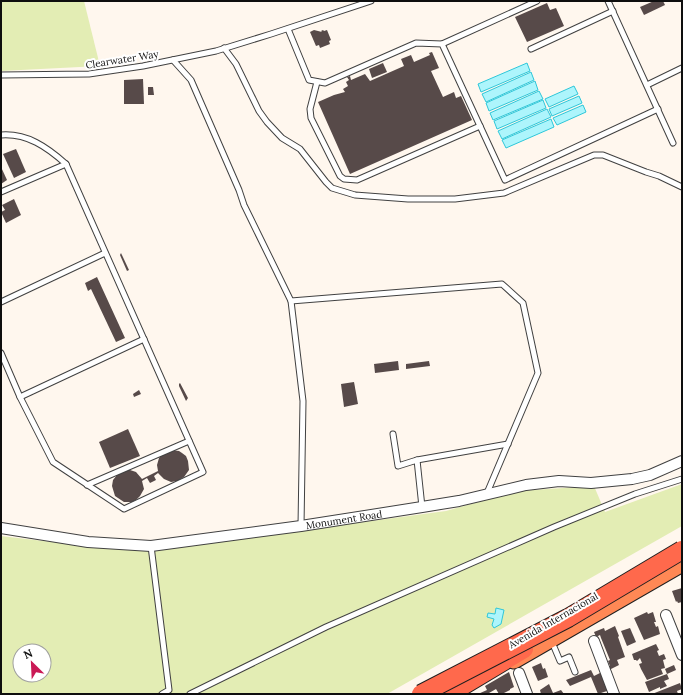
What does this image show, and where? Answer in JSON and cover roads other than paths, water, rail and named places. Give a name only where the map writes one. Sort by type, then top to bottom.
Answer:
[{"type":"highway","name":"Avenida Internacional","points":[[422,694],[650,565],[682,545]]},
{"type":"highway","points":[[422,694],[568,618],[682,550]]},
{"type":"highway","points":[[449,694],[682,556]]},
{"type":"highway","name":"Avenida Internacional","points":[[455,694],[682,563]]},
{"type":"street","name":"Monument Road","points":[[1,528],[88,542],[151,546],[301,526],[459,501],[526,485],[559,481],[591,483],[632,479],[650,475],[682,461]]},
{"type":"street","points":[[666,615],[682,655]]},
{"type":"street","points":[[594,640],[614,694]]},
{"type":"street","points":[[519,673],[527,694]]},
{"type":"lane","name":"Clearwater Way","points":[[1,75],[104,73],[173,60],[224,48],[288,29],[372,1]]},
{"type":"lane","points":[[288,29],[309,80],[325,83],[416,43],[442,44],[537,1]]},
{"type":"lane","points":[[608,1],[673,143]]},
{"type":"lane","points":[[531,49],[613,11]]},
{"type":"lane","points":[[442,44],[505,180],[658,109]]},
{"type":"lane","points":[[224,48],[236,64],[259,110],[267,122],[282,138],[300,149],[332,188],[350,194],[408,199],[456,199],[496,195],[594,155],[603,155],[659,176],[682,187]]},
{"type":"lane","points":[[173,60],[191,80],[239,190],[244,205],[291,301],[303,401],[301,526]]},
{"type":"lane","points":[[647,85],[682,68]]},
{"type":"lane","points":[[317,82],[310,109],[311,118],[340,176],[344,179],[357,180],[480,126]]},
{"type":"lane","points":[[1,135],[20,136],[33,141],[54,153],[66,164],[203,472],[124,509],[53,462],[20,397],[1,353]]},
{"type":"lane","points":[[1,192],[66,164]]},
{"type":"lane","points":[[1,302],[105,253]]},
{"type":"lane","points":[[291,301],[502,284],[523,303],[538,373],[487,494]]},
{"type":"lane","points":[[20,397],[144,339]]},
{"type":"lane","points":[[393,434],[398,466],[417,460],[508,444]]},
{"type":"lane","points":[[87,485],[190,441]]},
{"type":"lane","points":[[417,460],[422,507]]},
{"type":"lane","points":[[190,694],[326,627],[554,527],[635,494],[682,479]]},
{"type":"lane","points":[[151,546],[170,692],[162,694]]},
{"type":"lane","points":[[550,639],[560,661],[569,657],[576,672]]},
{"type":"water","points":[[527,63],[530,71],[481,92],[478,84]]},
{"type":"water","points":[[531,72],[534,80],[486,102],[482,94]]},
{"type":"water","points":[[535,81],[538,90],[489,111],[486,103]]},
{"type":"water","points":[[574,86],[578,94],[549,107],[545,99]]},
{"type":"water","points":[[539,91],[543,99],[493,120],[490,113]]},
{"type":"water","points":[[579,96],[582,103],[552,116],[549,109]]},
{"type":"water","points":[[543,100],[546,108],[497,129],[494,121]]},
{"type":"water","points":[[583,105],[586,112],[557,125],[553,118]]},
{"type":"water","points":[[547,109],[551,117],[502,139],[498,131]]},
{"type":"water","points":[[551,119],[554,127],[506,148],[502,140]]},
{"type":"water","points":[[496,608],[504,610],[501,624],[494,628],[492,625],[494,619],[487,617],[488,613],[495,614]]}]
